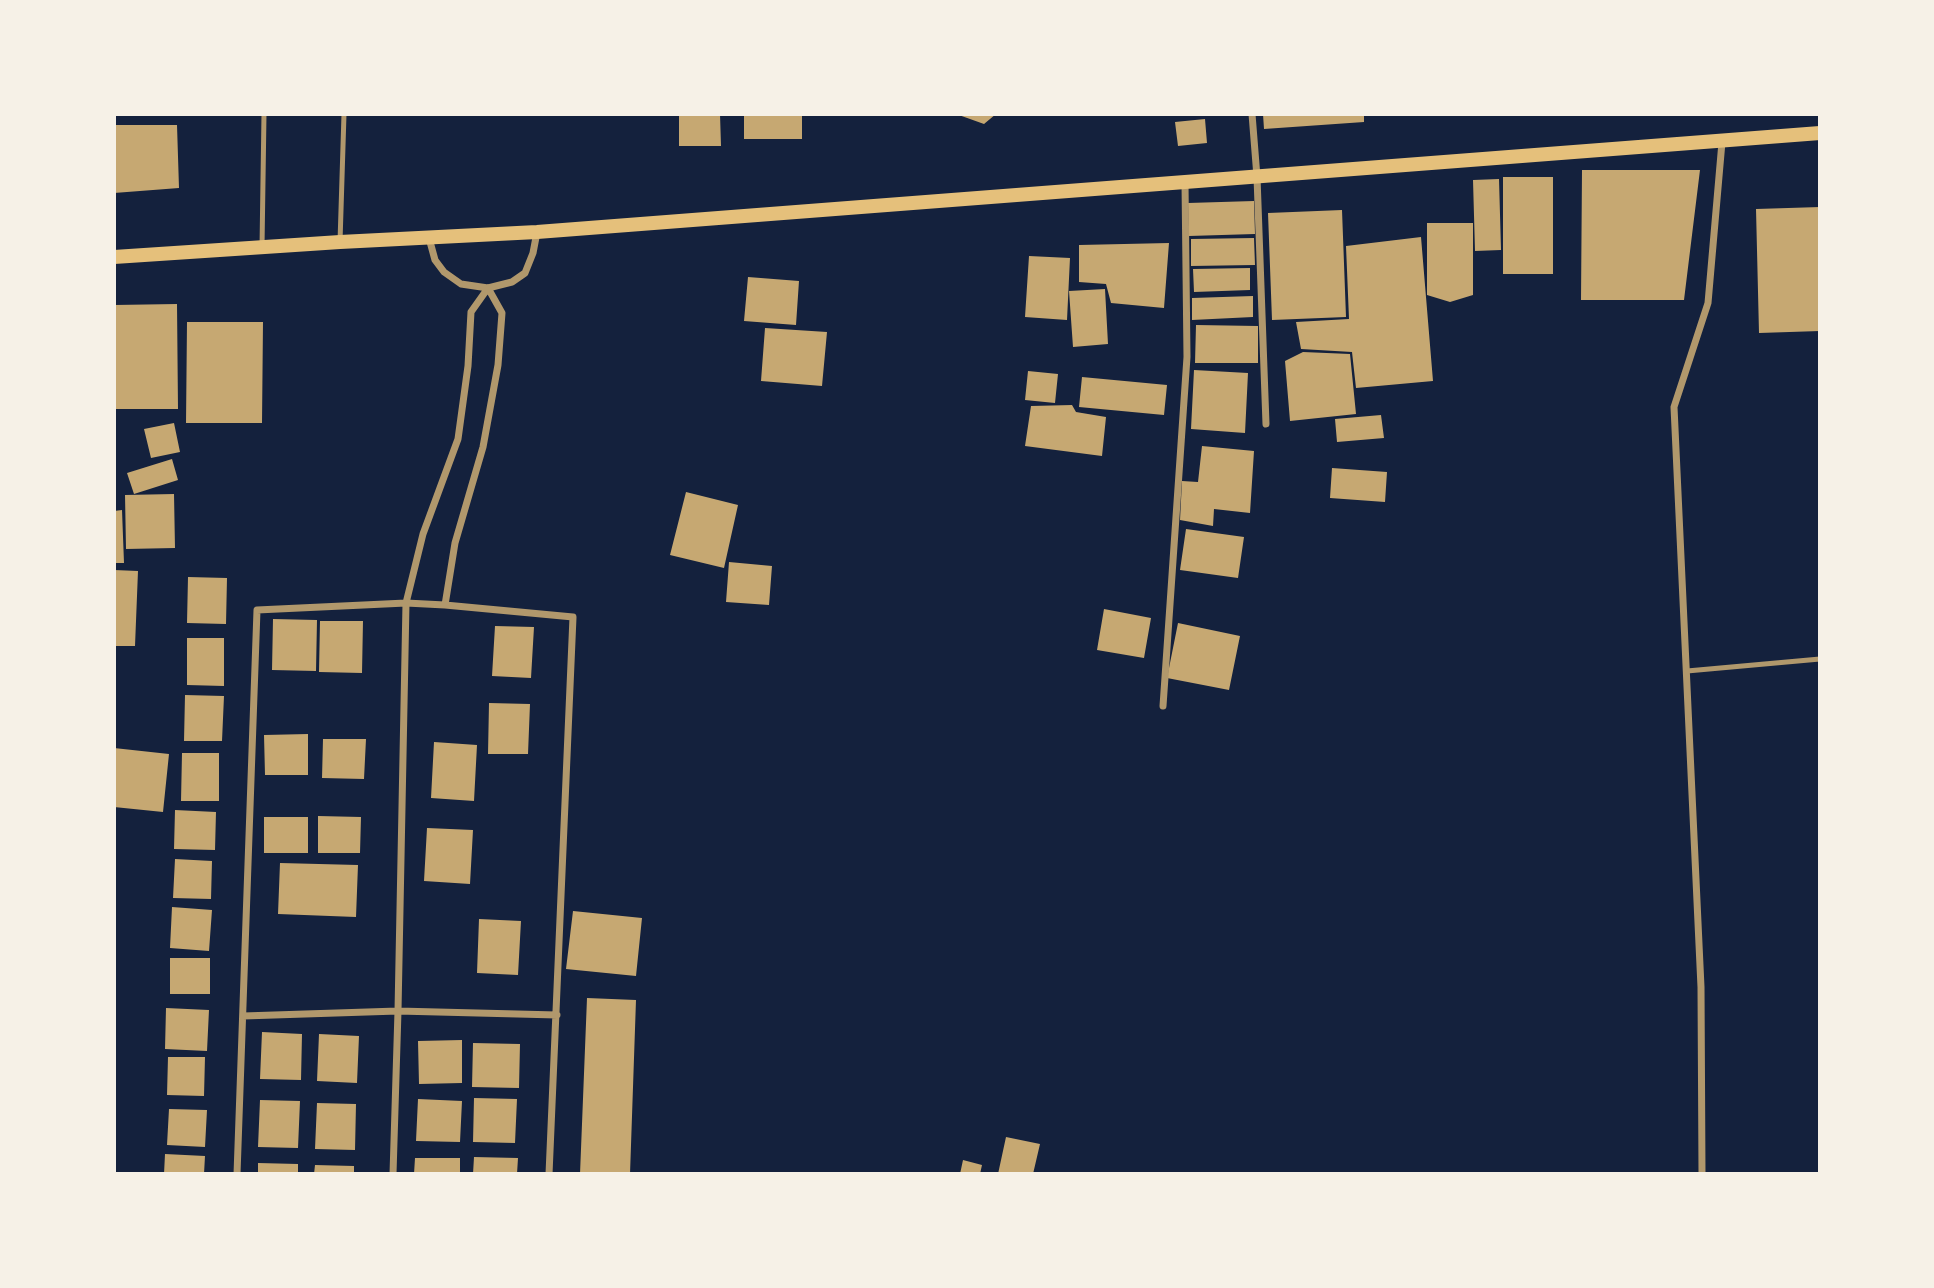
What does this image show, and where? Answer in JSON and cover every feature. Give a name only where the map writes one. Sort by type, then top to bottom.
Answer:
[{"type":"main road","points":[[114,257],[537,232],[1820,133]]},
{"type":"street","points":[[1252,114],[1257,177],[1266,424]]},
{"type":"street","points":[[1702,1174],[1701,987],[1674,407],[1708,303],[1722,142]]},
{"type":"street","points":[[1163,706],[1187,357],[1185,183]]},
{"type":"street","points":[[429,238],[435,260],[444,272],[461,284],[488,288],[512,282],[525,272],[533,253],[537,232]]},
{"type":"street","points":[[393,1174],[406,603],[424,534],[458,439],[468,366],[471,312],[488,288]]},
{"type":"street","points":[[444,605],[455,543],[484,447],[498,365],[502,313],[488,288]]},
{"type":"street","points":[[237,1174],[257,610],[406,603],[573,617],[548,1174]]},
{"type":"street","points":[[243,1016],[398,1011],[557,1015]]},
{"type":"lane","points":[[262,247],[264,114]]},
{"type":"lane","points":[[340,242],[344,114]]},
{"type":"lane","points":[[1687,671],[1820,659]]},
{"type":"building","points":[[679,114],[720,114],[721,146],[679,146]]},
{"type":"building","points":[[744,114],[802,114],[802,139],[744,139]]},
{"type":"building","points":[[956,114],[996,114],[984,124]]},
{"type":"building","points":[[1263,114],[1364,114],[1364,122],[1264,129]]},
{"type":"building","points":[[1205,119],[1207,143],[1178,146],[1175,122]]},
{"type":"building","points":[[114,125],[177,125],[179,188],[114,193]]},
{"type":"building","points":[[1582,170],[1700,170],[1684,300],[1581,300]]},
{"type":"building","points":[[1503,177],[1553,177],[1553,274],[1503,274]]},
{"type":"building","points":[[1499,179],[1501,250],[1475,251],[1473,180]]},
{"type":"building","points":[[1254,201],[1255,234],[1189,236],[1188,203]]},
{"type":"building","points":[[1820,207],[1820,331],[1759,333],[1756,209]]},
{"type":"building","points":[[1342,210],[1346,317],[1272,320],[1268,213]]},
{"type":"building","points":[[1427,223],[1473,223],[1473,295],[1450,302],[1427,295]]},
{"type":"building","points":[[1421,237],[1433,381],[1356,388],[1352,352],[1301,349],[1296,322],[1349,319],[1346,246]]},
{"type":"building","points":[[1254,238],[1255,265],[1191,266],[1191,239]]},
{"type":"building","points":[[1169,243],[1164,308],[1111,303],[1106,284],[1079,282],[1079,245]]},
{"type":"building","points":[[1029,256],[1070,258],[1067,320],[1025,317]]},
{"type":"building","points":[[1250,268],[1250,290],[1194,292],[1193,269]]},
{"type":"building","points":[[748,277],[799,281],[796,325],[744,321]]},
{"type":"building","points":[[1105,289],[1108,344],[1073,347],[1069,291]]},
{"type":"building","points":[[1253,296],[1253,317],[1192,320],[1192,298]]},
{"type":"building","points":[[177,304],[178,409],[114,409],[114,305]]},
{"type":"building","points":[[187,322],[263,322],[262,423],[186,423]]},
{"type":"building","points":[[1196,325],[1258,326],[1258,363],[1195,363]]},
{"type":"building","points":[[765,328],[827,332],[822,386],[761,381]]},
{"type":"building","points":[[1303,352],[1350,354],[1356,414],[1290,421],[1285,361]]},
{"type":"building","points":[[1194,370],[1248,373],[1245,433],[1191,429]]},
{"type":"building","points":[[1028,371],[1058,374],[1055,403],[1025,400]]},
{"type":"building","points":[[1082,377],[1167,385],[1164,415],[1079,407]]},
{"type":"building","points":[[1072,405],[1076,412],[1106,417],[1102,456],[1025,446],[1031,406]]},
{"type":"building","points":[[1381,415],[1384,438],[1337,442],[1335,419]]},
{"type":"building","points":[[174,423],[180,452],[151,458],[144,429]]},
{"type":"building","points":[[1202,446],[1254,451],[1250,513],[1214,509],[1213,526],[1180,520],[1182,481],[1198,482]]},
{"type":"building","points":[[172,459],[178,480],[134,494],[127,473]]},
{"type":"building","points":[[1332,468],[1387,472],[1385,502],[1330,498]]},
{"type":"building","points":[[686,492],[738,505],[724,568],[670,555]]},
{"type":"building","points":[[174,494],[175,548],[126,549],[125,495]]},
{"type":"building","points":[[122,510],[124,563],[114,563],[114,511]]},
{"type":"building","points":[[1186,529],[1244,537],[1238,578],[1180,570]]},
{"type":"building","points":[[729,562],[772,566],[769,605],[726,602]]},
{"type":"building","points":[[114,570],[138,571],[135,646],[114,646]]},
{"type":"building","points":[[188,577],[227,578],[226,624],[187,623]]},
{"type":"building","points":[[1104,609],[1151,618],[1144,658],[1097,650]]},
{"type":"building","points":[[273,619],[317,620],[316,671],[272,670]]},
{"type":"building","points":[[320,621],[363,621],[362,673],[319,672]]},
{"type":"building","points":[[1178,623],[1240,636],[1229,690],[1167,678]]},
{"type":"building","points":[[495,626],[534,627],[531,678],[492,676]]},
{"type":"building","points":[[187,638],[224,638],[224,686],[187,685]]},
{"type":"building","points":[[185,695],[224,696],[222,741],[184,741]]},
{"type":"building","points":[[489,703],[530,704],[528,754],[488,754]]},
{"type":"building","points":[[308,734],[308,775],[265,775],[264,735]]},
{"type":"building","points":[[323,739],[366,739],[364,779],[322,778]]},
{"type":"building","points":[[434,742],[477,745],[474,801],[431,798]]},
{"type":"building","points":[[114,748],[169,754],[163,812],[114,807]]},
{"type":"building","points":[[182,753],[219,753],[219,801],[181,801]]},
{"type":"building","points":[[175,810],[216,812],[215,850],[174,849]]},
{"type":"building","points":[[318,816],[361,817],[360,853],[318,853]]},
{"type":"building","points":[[264,817],[308,817],[308,853],[264,853]]},
{"type":"building","points":[[427,828],[473,830],[470,884],[424,881]]},
{"type":"building","points":[[175,859],[212,861],[211,899],[173,898]]},
{"type":"building","points":[[280,863],[358,865],[356,917],[278,914]]},
{"type":"building","points":[[172,907],[212,910],[209,951],[170,948]]},
{"type":"building","points":[[573,911],[642,918],[636,976],[566,969]]},
{"type":"building","points":[[479,919],[521,921],[518,975],[477,973]]},
{"type":"building","points":[[170,958],[210,958],[210,994],[170,994]]},
{"type":"building","points":[[587,998],[636,1000],[630,1174],[580,1174]]},
{"type":"building","points":[[166,1008],[209,1010],[207,1051],[165,1049]]},
{"type":"building","points":[[262,1032],[302,1034],[301,1080],[260,1079]]},
{"type":"building","points":[[319,1034],[359,1036],[357,1083],[317,1081]]},
{"type":"building","points":[[462,1040],[462,1083],[419,1084],[418,1041]]},
{"type":"building","points":[[473,1043],[520,1044],[519,1088],[472,1087]]},
{"type":"building","points":[[168,1057],[205,1057],[204,1096],[167,1095]]},
{"type":"building","points":[[474,1098],[517,1099],[515,1143],[473,1142]]},
{"type":"building","points":[[418,1099],[462,1101],[460,1142],[416,1141]]},
{"type":"building","points":[[260,1100],[300,1101],[298,1148],[258,1147]]},
{"type":"building","points":[[317,1103],[356,1104],[355,1150],[315,1149]]},
{"type":"building","points":[[169,1109],[207,1110],[205,1147],[167,1145]]},
{"type":"building","points":[[1006,1137],[1040,1144],[1033,1174],[998,1174]]},
{"type":"building","points":[[165,1154],[205,1156],[204,1174],[164,1174]]},
{"type":"building","points":[[474,1157],[518,1158],[517,1174],[473,1174]]},
{"type":"building","points":[[415,1158],[460,1158],[460,1174],[414,1174]]},
{"type":"building","points":[[963,1160],[982,1165],[980,1174],[960,1174]]},
{"type":"building","points":[[258,1163],[298,1164],[298,1174],[258,1174]]},
{"type":"building","points":[[315,1165],[354,1166],[354,1174],[314,1174]]}]
